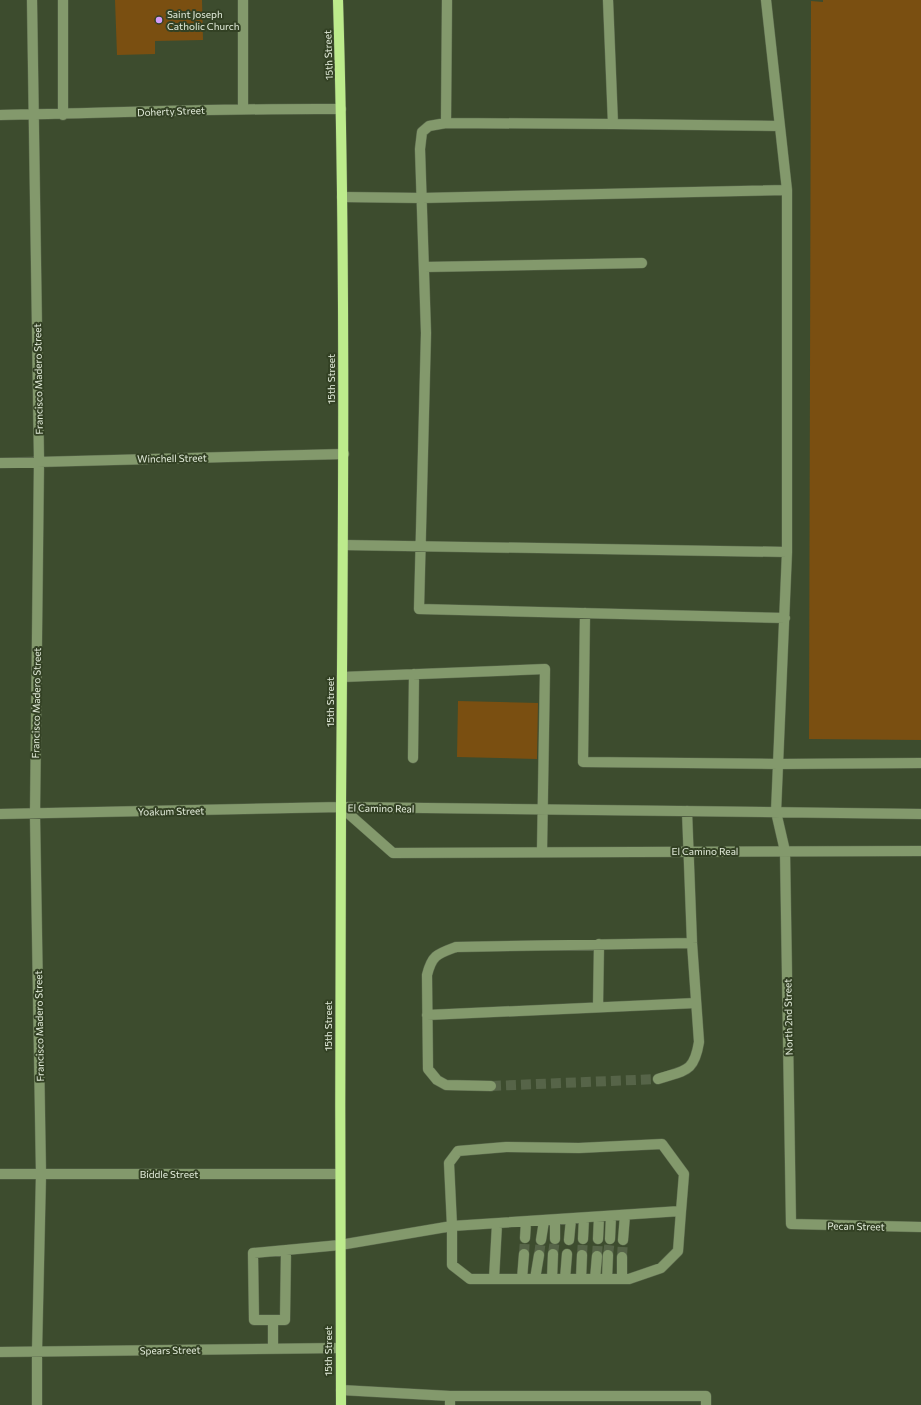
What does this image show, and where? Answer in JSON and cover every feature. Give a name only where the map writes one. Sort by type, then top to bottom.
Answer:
[{"type":"main road","name":"15th Street","points":[[338,0],[341,109],[344,454],[339,1174],[341,1405]]},
{"type":"street","name":"Francisco Madero Street","points":[[32,0],[35,114],[39,461],[35,815],[41,1174],[37,1405]]},
{"type":"street","points":[[63,0],[63,115]]},
{"type":"street","points":[[243,0],[243,108]]},
{"type":"street","points":[[446,124],[447,0]]},
{"type":"street","points":[[608,0],[613,124]]},
{"type":"street","name":"North 2nd Street","points":[[766,0],[787,190],[788,552],[776,812],[785,851],[791,1224]]},
{"type":"street","name":"Doherty Street","points":[[0,115],[63,115],[243,108],[341,109]]},
{"type":"street","points":[[780,126],[446,124],[429,126],[422,132],[420,149],[426,333],[420,609],[785,618]]},
{"type":"street","points":[[342,197],[422,198],[787,190]]},
{"type":"street","points":[[424,266],[642,263]]},
{"type":"street","name":"Winchell Street","points":[[0,463],[344,454]]},
{"type":"street","points":[[343,545],[788,552]]},
{"type":"street","points":[[585,613],[583,762],[778,764],[921,763]]},
{"type":"street","points":[[342,677],[545,669],[542,852]]},
{"type":"street","points":[[413,758],[414,674]]},
{"type":"street","name":"Yoakum Street","points":[[0,814],[35,815],[341,808]]},
{"type":"street","name":"El Camino Real","points":[[341,808],[921,814]]},
{"type":"street","name":"El Camino Real","points":[[341,808],[393,853],[921,851]]},
{"type":"street","points":[[658,1079],[689,1069],[696,1057],[699,1042],[692,943],[687,811]]},
{"type":"street","points":[[491,1086],[446,1085],[438,1080],[428,1069],[427,975],[430,962],[440,952],[456,947],[692,943]]},
{"type":"street","points":[[598,1007],[599,944]]},
{"type":"street","points":[[427,1015],[696,1003]]},
{"type":"street","points":[[662,1144],[684,1174],[681,1211],[678,1251],[661,1268],[629,1279],[470,1279],[452,1265],[449,1163],[458,1151],[506,1147],[579,1148],[662,1144]]},
{"type":"street","name":"Biddle Street","points":[[0,1174],[339,1174]]},
{"type":"street","points":[[286,1250],[285,1320],[254,1320],[254,1253],[286,1250],[340,1245],[452,1226],[681,1211]]},
{"type":"street","points":[[623,1240],[625,1215]]},
{"type":"street","points":[[610,1239],[611,1216]]},
{"type":"street","points":[[598,1239],[599,1217]]},
{"type":"street","points":[[583,1240],[584,1218]]},
{"type":"street","points":[[569,1240],[571,1219]]},
{"type":"street","points":[[555,1220],[555,1239]]},
{"type":"street","points":[[541,1240],[544,1221]]},
{"type":"street","points":[[525,1238],[526,1222]]},
{"type":"street","points":[[494,1279],[497,1224]]},
{"type":"street","name":"Pecan Street","points":[[791,1224],[921,1227]]},
{"type":"street","points":[[522,1279],[524,1254]]},
{"type":"street","points":[[552,1279],[553,1254]]},
{"type":"street","points":[[565,1279],[567,1254]]},
{"type":"street","points":[[535,1279],[539,1255]]},
{"type":"street","points":[[581,1279],[582,1255]]},
{"type":"street","points":[[607,1279],[608,1255]]},
{"type":"street","points":[[595,1279],[597,1256]]},
{"type":"street","points":[[622,1257],[622,1279]]},
{"type":"street","points":[[273,1320],[273,1349]]},
{"type":"street","name":"Spears Street","points":[[0,1352],[340,1348]]},
{"type":"street","points":[[341,1390],[450,1400],[532,1401],[706,1396],[706,1405]]},
{"type":"building","name":"Saint Joseph Catholic Church","points":[[115,0],[202,0],[203,40],[155,41],[155,54],[117,55]]},
{"type":"building","points":[[823,0],[921,0],[921,740],[809,739],[811,1],[823,2]]},
{"type":"building","points":[[458,701],[538,703],[537,759],[457,757]]},
{"type":"tunnel","points":[[491,1086],[658,1079]]},
{"type":"tunnel","points":[[524,1254],[525,1238]]},
{"type":"tunnel","points":[[553,1254],[555,1239]]},
{"type":"tunnel","points":[[582,1255],[583,1239]]},
{"type":"tunnel","points":[[597,1256],[598,1239]]},
{"type":"tunnel","points":[[608,1255],[610,1239]]},
{"type":"tunnel","points":[[539,1255],[541,1240]]},
{"type":"tunnel","points":[[622,1257],[623,1240]]},
{"type":"place","name":"Saint Joseph Catholic Church","points":[[159,20]]}]
